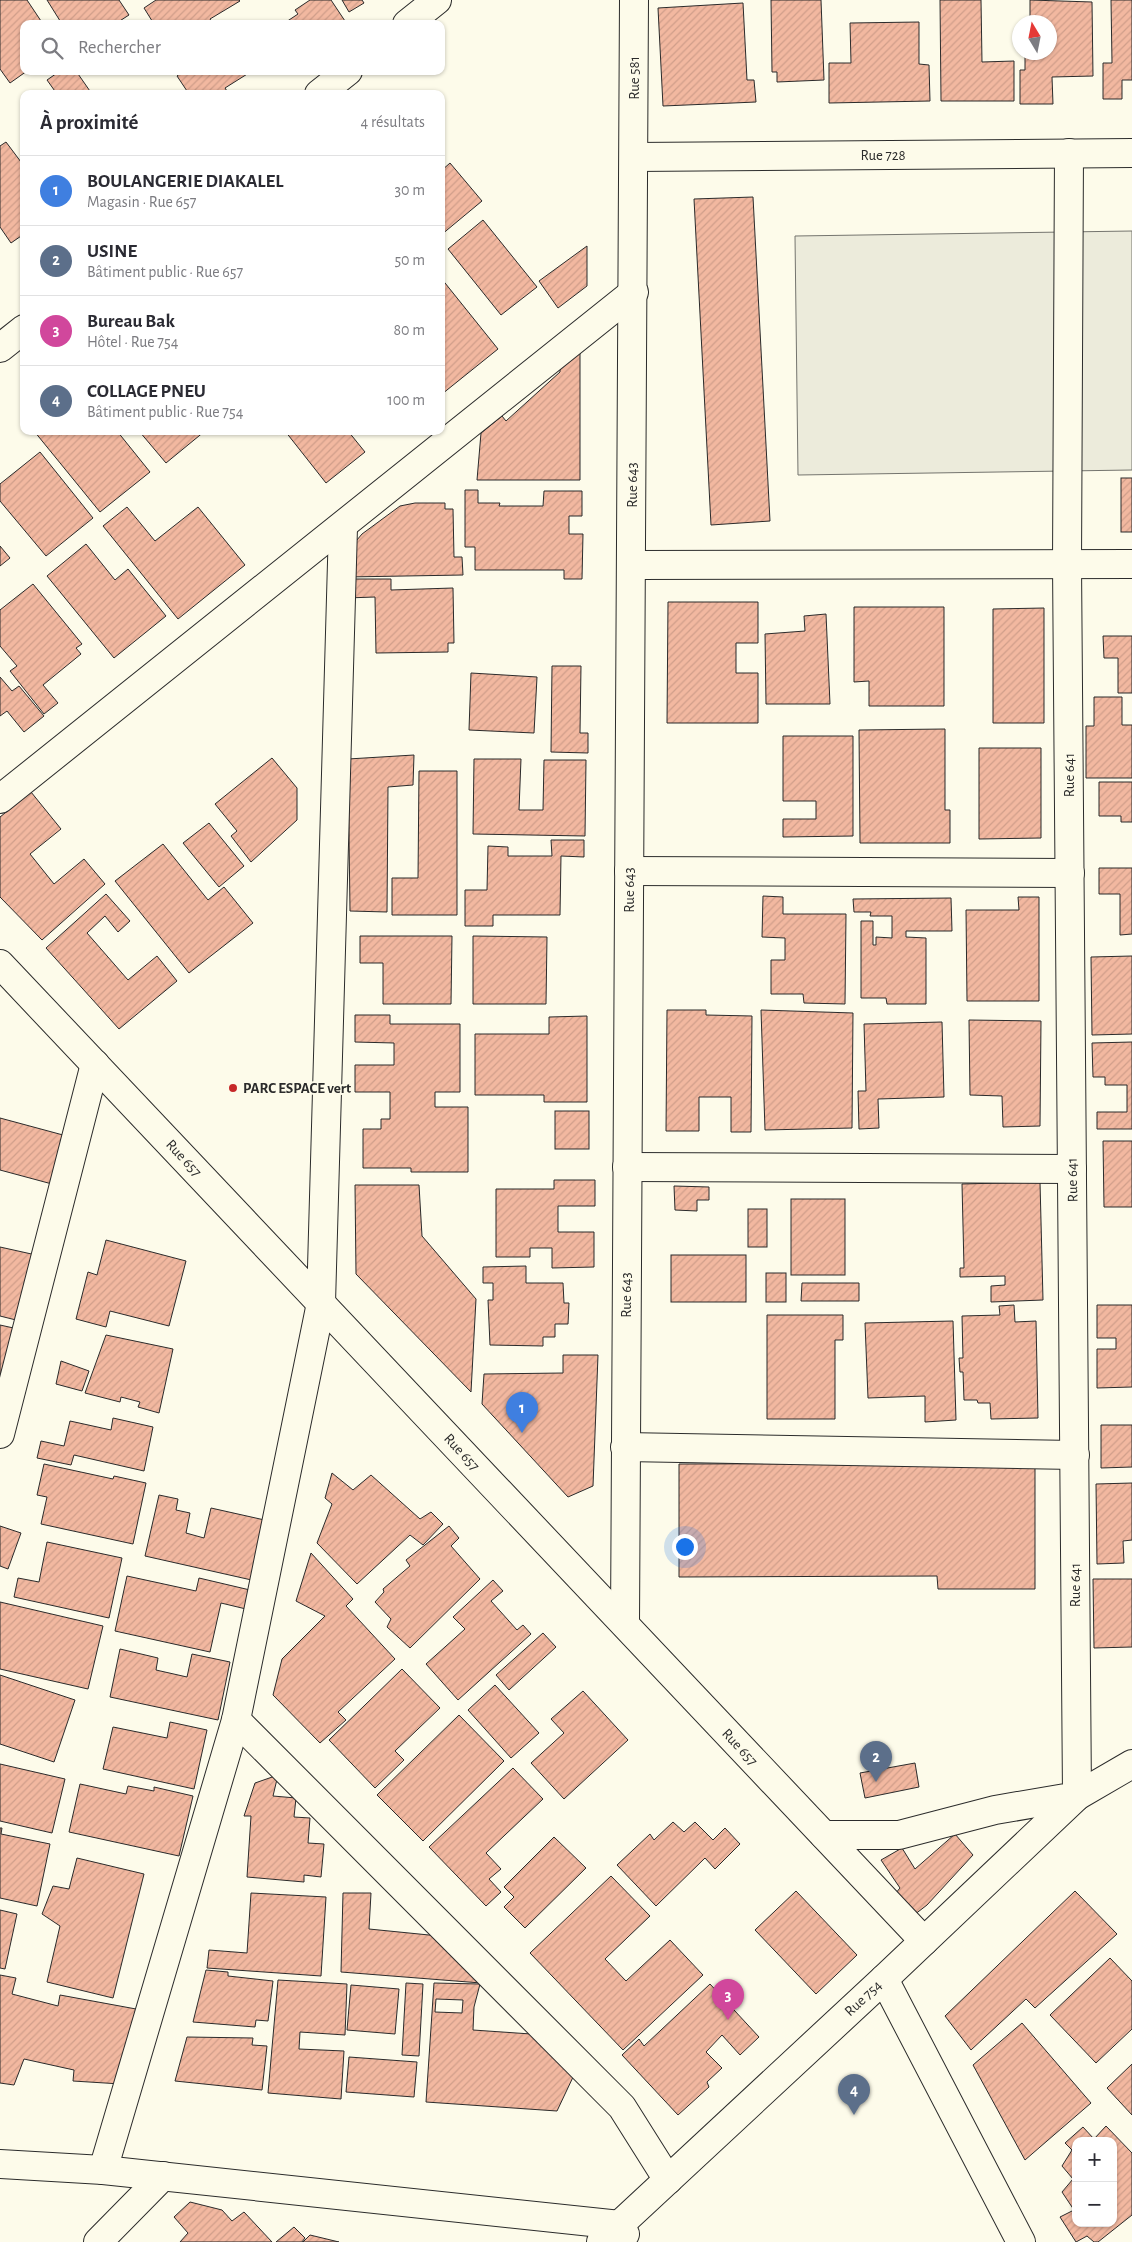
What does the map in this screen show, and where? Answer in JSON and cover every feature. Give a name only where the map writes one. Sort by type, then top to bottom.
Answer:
[{"type":"street","points":[[413,20],[437,0]]},
{"type":"street","name":"Rue 581","points":[[634,0],[635,157]]},
{"type":"street","points":[[325,90],[343,75]]},
{"type":"street","name":"Rue 728","points":[[635,157],[1132,153]]},
{"type":"street","name":"Rue 641","points":[[1069,154],[1067,564],[1077,1796]]},
{"type":"street","name":"Rue 643","points":[[624,1624],[635,157]]},
{"type":"street","points":[[0,800],[634,292]]},
{"type":"street","points":[[0,348],[20,332]]},
{"type":"street","points":[[103,2170],[236,1720],[321,1303],[343,527]]},
{"type":"street","points":[[632,565],[1132,564]]},
{"type":"street","points":[[629,871],[1070,873]]},
{"type":"street","name":"Rue 657","points":[[0,964],[924,1941]]},
{"type":"street","points":[[0,1434],[95,1064]]},
{"type":"street","points":[[627,1167],[1072,1169]]},
{"type":"street","points":[[625,1447],[1075,1455]]},
{"type":"street","points":[[236,1720],[622,2107],[668,2180]]},
{"type":"street","name":"Rue 754","points":[[617,2236],[668,2180],[1077,1796],[1132,1764]]},
{"type":"street","points":[[824,1835],[899,1835],[995,1810],[1077,1796]]},
{"type":"street","points":[[884,1979],[1021,2242]]},
{"type":"street","points":[[0,2164],[103,2170],[163,2176],[617,2236]]},
{"type":"street","points":[[98,2242],[163,2176]]},
{"type":"shaded area","points":[[1132,231],[1132,470],[798,475],[795,236]]},
{"type":"building","points":[[0,0],[27,0],[40,20],[20,20],[21,75],[10,83],[0,69]]},
{"type":"building","points":[[47,0],[119,0],[129,15],[121,20],[60,20]]},
{"type":"building","points":[[156,0],[240,1],[211,20],[152,20],[144,8]]},
{"type":"building","points":[[310,0],[331,0],[344,20],[289,20],[298,14],[295,10]]},
{"type":"building","points":[[342,0],[362,0],[364,3],[349,12]]},
{"type":"building","points":[[771,0],[821,0],[824,80],[777,82],[777,72],[772,72]]},
{"type":"building","points":[[940,0],[981,0],[982,62],[1014,61],[1014,101],[941,101]]},
{"type":"building","points":[[1030,0],[1092,2],[1093,76],[1052,77],[1053,104],[1020,104],[1020,70],[1025,70],[1025,60],[1057,60],[1057,15],[1030,15]]},
{"type":"building","points":[[1111,0],[1132,0],[1132,80],[1122,80],[1122,99],[1103,99],[1103,63],[1112,63]]},
{"type":"building","points":[[743,3],[747,80],[754,80],[756,102],[663,106],[658,8]]},
{"type":"building","points":[[919,22],[919,64],[929,65],[930,101],[829,103],[829,63],[851,63],[850,23]]},
{"type":"building","points":[[54,75],[79,75],[89,90],[54,90],[47,80]]},
{"type":"building","points":[[246,75],[225,88],[226,90],[186,90],[177,76]]},
{"type":"building","points":[[6,142],[20,161],[20,237],[11,243],[0,227],[0,146]]},
{"type":"building","points":[[450,163],[482,201],[445,232],[445,167]]},
{"type":"building","points":[[753,197],[770,521],[711,525],[694,199]]},
{"type":"building","points":[[483,220],[537,287],[501,315],[448,249]]},
{"type":"building","points":[[587,246],[587,286],[558,308],[539,281]]},
{"type":"building","points":[[445,283],[498,349],[445,392]]},
{"type":"building","points":[[580,348],[580,480],[477,480],[481,433],[502,416],[506,421],[560,372],[560,364]]},
{"type":"building","points":[[37,435],[120,435],[150,472],[100,512]]},
{"type":"building","points":[[142,435],[200,435],[166,463]]},
{"type":"building","points":[[288,435],[351,435],[365,452],[326,483]]},
{"type":"building","points":[[40,452],[93,518],[46,556],[0,501],[0,484]]},
{"type":"building","points":[[1121,478],[1132,478],[1132,532],[1121,532]]},
{"type":"building","points":[[465,490],[478,490],[478,503],[500,503],[499,506],[543,506],[544,491],[582,491],[582,516],[569,516],[569,534],[583,534],[582,579],[564,579],[564,570],[475,570],[475,547],[465,547]]},
{"type":"building","points":[[415,503],[445,503],[445,509],[453,509],[454,557],[462,557],[463,575],[347,577],[345,554],[362,534],[400,506]]},
{"type":"building","points":[[127,507],[155,541],[198,507],[245,565],[178,619],[103,526]]},
{"type":"building","points":[[86,544],[115,580],[128,569],[166,616],[114,658],[47,576]]},
{"type":"building","points":[[0,546],[10,558],[0,566]]},
{"type":"building","points":[[345,579],[391,579],[391,590],[453,588],[454,643],[448,643],[448,652],[376,653],[375,597],[346,598]]},
{"type":"building","points":[[33,584],[82,644],[76,648],[81,654],[43,685],[58,703],[44,714],[10,671],[17,666],[0,646],[0,610]]},
{"type":"building","points":[[668,602],[758,602],[758,643],[736,643],[736,673],[758,673],[758,723],[667,723]]},
{"type":"building","points":[[854,607],[944,607],[944,706],[869,706],[869,681],[854,682]]},
{"type":"building","points":[[1044,608],[1044,723],[993,723],[993,609]]},
{"type":"building","points":[[826,614],[830,704],[766,704],[765,634],[805,631],[804,616]]},
{"type":"building","points":[[1103,636],[1132,636],[1132,693],[1118,693],[1118,658],[1104,658]]},
{"type":"building","points":[[552,666],[581,666],[580,733],[588,733],[588,753],[551,752]]},
{"type":"building","points":[[471,673],[537,677],[534,733],[469,730]]},
{"type":"building","points":[[0,677],[12,691],[19,686],[44,716],[24,732],[7,711],[0,716]]},
{"type":"building","points":[[1094,697],[1122,697],[1122,725],[1132,725],[1132,778],[1086,778],[1086,726],[1094,726]]},
{"type":"building","points":[[945,729],[945,810],[950,810],[950,843],[860,843],[859,730]]},
{"type":"building","points":[[783,736],[853,736],[853,836],[783,837],[783,819],[816,819],[816,801],[783,801]]},
{"type":"building","points":[[979,748],[1041,748],[1041,838],[979,839]]},
{"type":"building","points":[[414,755],[413,785],[388,787],[387,912],[350,911],[348,759]]},
{"type":"building","points":[[272,758],[297,788],[297,820],[251,862],[231,836],[237,831],[215,804]]},
{"type":"building","points":[[474,759],[521,759],[519,810],[543,810],[544,760],[586,760],[585,836],[473,834]]},
{"type":"building","points":[[419,771],[457,771],[457,915],[392,915],[392,878],[418,878]]},
{"type":"building","points":[[1099,782],[1132,782],[1132,822],[1121,822],[1121,816],[1099,816]]},
{"type":"building","points":[[31,792],[61,829],[30,854],[54,884],[84,859],[105,884],[42,940],[0,897],[0,817]]},
{"type":"building","points":[[209,823],[244,866],[219,887],[183,843]]},
{"type":"building","points":[[551,840],[584,840],[584,857],[561,856],[560,915],[493,915],[493,926],[465,926],[465,890],[487,890],[488,846],[508,847],[508,856],[552,856]]},
{"type":"building","points":[[163,844],[208,900],[224,887],[253,923],[189,973],[115,881]]},
{"type":"building","points":[[1099,868],[1132,868],[1132,934],[1120,935],[1120,894],[1099,894]]},
{"type":"building","points":[[106,894],[130,921],[118,932],[105,916],[87,933],[128,980],[157,956],[177,981],[119,1029],[46,948]]},
{"type":"building","points":[[763,896],[783,897],[783,914],[846,914],[845,1004],[804,1003],[803,994],[771,994],[771,960],[785,960],[785,938],[762,937]]},
{"type":"building","points":[[1018,897],[1039,897],[1039,1001],[967,1001],[966,910],[1019,910]]},
{"type":"building","points":[[951,898],[952,931],[906,931],[906,937],[926,938],[926,1004],[887,1004],[886,998],[861,998],[861,921],[873,921],[873,945],[876,945],[876,937],[892,938],[892,916],[870,916],[871,912],[854,912],[853,899]]},
{"type":"building","points":[[360,936],[452,936],[451,1004],[383,1004],[383,963],[360,963]]},
{"type":"building","points":[[473,936],[547,937],[546,1004],[473,1004]]},
{"type":"building","points":[[1132,956],[1132,1034],[1092,1035],[1091,957]]},
{"type":"building","points":[[667,1010],[706,1010],[706,1015],[752,1016],[751,1132],[731,1132],[731,1097],[699,1097],[699,1131],[666,1131]]},
{"type":"building","points":[[761,1010],[853,1013],[852,1128],[765,1130]]},
{"type":"building","points":[[355,1015],[390,1015],[390,1024],[460,1024],[460,1092],[435,1092],[435,1107],[468,1107],[468,1172],[411,1172],[411,1168],[363,1168],[363,1129],[381,1129],[381,1119],[390,1119],[390,1092],[355,1092],[355,1065],[394,1065],[394,1043],[355,1042]]},
{"type":"building","points":[[587,1016],[587,1102],[544,1102],[544,1095],[475,1095],[475,1034],[549,1034],[549,1017]]},
{"type":"building","points":[[969,1020],[1041,1021],[1040,1126],[1003,1127],[1002,1096],[970,1095]]},
{"type":"building","points":[[942,1022],[944,1097],[878,1099],[879,1128],[859,1129],[858,1091],[866,1091],[864,1024]]},
{"type":"building","points":[[1132,1042],[1132,1129],[1097,1129],[1097,1112],[1127,1112],[1127,1085],[1105,1085],[1105,1077],[1093,1077],[1092,1043]]},
{"type":"building","points":[[555,1111],[589,1111],[589,1149],[555,1149]]},
{"type":"building","points":[[0,1118],[63,1135],[52,1184],[0,1170]]},
{"type":"building","points":[[1103,1141],[1132,1141],[1132,1207],[1104,1207]]},
{"type":"building","points":[[554,1180],[595,1180],[595,1206],[558,1206],[558,1232],[594,1232],[594,1267],[552,1268],[552,1248],[530,1248],[530,1257],[496,1257],[496,1189],[554,1189]]},
{"type":"building","points":[[1040,1182],[1043,1300],[991,1302],[991,1286],[1005,1285],[1005,1276],[960,1277],[960,1268],[964,1268],[962,1184]]},
{"type":"building","points":[[355,1185],[419,1185],[422,1236],[476,1299],[471,1392],[356,1274]]},
{"type":"building","points":[[674,1186],[709,1187],[709,1200],[697,1200],[697,1211],[675,1210]]},
{"type":"building","points":[[791,1199],[845,1199],[845,1275],[791,1275]]},
{"type":"building","points":[[748,1209],[767,1209],[767,1247],[748,1247]]},
{"type":"building","points":[[106,1240],[186,1261],[169,1326],[110,1311],[106,1327],[76,1319],[88,1272],[97,1275]]},
{"type":"building","points":[[0,1247],[36,1255],[20,1321],[0,1316]]},
{"type":"building","points":[[671,1255],[746,1255],[746,1302],[671,1302]]},
{"type":"building","points":[[526,1266],[526,1283],[563,1283],[564,1303],[569,1303],[568,1324],[555,1324],[555,1337],[543,1337],[543,1346],[490,1345],[488,1300],[493,1300],[493,1283],[483,1283],[483,1267]]},
{"type":"building","points":[[766,1273],[786,1273],[786,1302],[766,1302]]},
{"type":"building","points":[[802,1283],[859,1283],[859,1301],[801,1301]]},
{"type":"building","points":[[1014,1305],[1015,1322],[1036,1321],[1038,1418],[991,1419],[990,1403],[964,1400],[963,1372],[960,1372],[959,1358],[963,1358],[962,1316],[1000,1315],[999,1306]]},
{"type":"building","points":[[1097,1305],[1132,1305],[1132,1387],[1097,1388],[1097,1349],[1116,1349],[1116,1338],[1097,1338]]},
{"type":"building","points":[[767,1315],[843,1315],[843,1340],[835,1340],[835,1419],[767,1419]]},
{"type":"building","points":[[953,1321],[956,1420],[925,1422],[925,1396],[868,1398],[865,1323]]},
{"type":"building","points":[[0,1325],[18,1329],[0,1398]]},
{"type":"building","points":[[106,1335],[173,1349],[159,1413],[138,1407],[140,1402],[121,1397],[120,1402],[85,1393]]},
{"type":"building","points":[[563,1355],[598,1355],[593,1486],[568,1497],[482,1404],[484,1374],[563,1373]]},
{"type":"building","points":[[61,1361],[89,1371],[82,1391],[56,1384]]},
{"type":"building","points":[[113,1418],[153,1427],[144,1471],[74,1455],[71,1465],[37,1458],[41,1441],[64,1446],[70,1421],[111,1430]]},
{"type":"building","points":[[1101,1425],[1132,1425],[1132,1467],[1101,1468]]},
{"type":"building","points":[[1035,1463],[1035,1589],[938,1589],[937,1576],[679,1577],[679,1464]]},
{"type":"building","points":[[44,1464],[113,1479],[114,1476],[146,1483],[133,1544],[41,1524],[47,1497],[37,1495]]},
{"type":"building","points":[[332,1473],[353,1490],[371,1475],[420,1519],[431,1512],[443,1524],[423,1545],[410,1535],[357,1584],[317,1543],[332,1504],[325,1498]]},
{"type":"building","points":[[1132,1483],[1132,1540],[1123,1541],[1124,1563],[1097,1564],[1096,1484]]},
{"type":"building","points":[[159,1495],[178,1499],[176,1510],[190,1513],[186,1533],[204,1538],[211,1508],[269,1521],[256,1581],[145,1556]]},
{"type":"building","points":[[0,1526],[21,1533],[8,1569],[0,1566]]},
{"type":"building","points":[[449,1526],[459,1538],[451,1546],[480,1579],[410,1648],[387,1627],[391,1619],[375,1602],[384,1592],[383,1589],[410,1566],[406,1560]]},
{"type":"building","points":[[47,1542],[122,1558],[109,1618],[14,1597],[18,1578],[39,1582]]},
{"type":"building","points":[[311,1553],[353,1599],[346,1606],[395,1659],[338,1712],[346,1720],[320,1743],[273,1695],[282,1659],[325,1616],[296,1601]]},
{"type":"building","points":[[127,1576],[196,1591],[199,1578],[250,1590],[246,1609],[221,1603],[210,1652],[115,1631]]},
{"type":"building","points":[[1093,1579],[1132,1579],[1132,1647],[1094,1648]]},
{"type":"building","points":[[493,1580],[503,1591],[491,1601],[517,1630],[523,1625],[531,1634],[458,1700],[426,1664],[465,1629],[453,1617]]},
{"type":"building","points":[[0,1602],[103,1626],[88,1689],[0,1669]]},
{"type":"building","points":[[543,1633],[556,1647],[509,1690],[496,1675]]},
{"type":"building","points":[[120,1649],[158,1658],[156,1670],[187,1677],[192,1654],[230,1662],[218,1720],[110,1697]]},
{"type":"building","points":[[402,1669],[440,1708],[395,1751],[404,1760],[375,1788],[329,1740]]},
{"type":"building","points":[[0,1675],[75,1700],[54,1762],[0,1744]]},
{"type":"building","points":[[495,1685],[539,1733],[511,1758],[468,1710]]},
{"type":"building","points":[[583,1691],[628,1740],[564,1799],[531,1763],[564,1733],[551,1719]]},
{"type":"building","points":[[459,1715],[504,1761],[423,1841],[377,1795]]},
{"type":"building","points":[[170,1722],[207,1730],[194,1789],[103,1769],[113,1727],[167,1738]]},
{"type":"building","points":[[915,1763],[919,1787],[865,1798],[860,1773]]},
{"type":"building","points":[[0,1764],[65,1779],[52,1833],[0,1821]]},
{"type":"building","points":[[513,1768],[543,1799],[486,1853],[501,1869],[489,1879],[501,1892],[486,1906],[429,1847]]},
{"type":"building","points":[[278,1775],[273,1796],[296,1798],[294,1817],[310,1818],[308,1843],[324,1844],[321,1877],[304,1875],[304,1882],[247,1877],[251,1816],[244,1816],[255,1783]]},
{"type":"building","points":[[80,1784],[126,1794],[128,1786],[154,1791],[154,1787],[193,1796],[179,1856],[69,1832]]},
{"type":"building","points":[[673,1822],[684,1832],[695,1822],[713,1840],[725,1828],[740,1844],[715,1869],[705,1858],[656,1906],[617,1865],[650,1834],[654,1840]]},
{"type":"building","points":[[0,1828],[2,1828],[1,1834],[50,1844],[37,1906],[0,1898]]},
{"type":"building","points":[[955,1834],[973,1855],[927,1905],[914,1915],[895,1894],[900,1888],[881,1860],[902,1848],[915,1869]]},
{"type":"building","points":[[554,1837],[586,1868],[525,1928],[504,1907],[514,1897],[504,1887]]},
{"type":"building","points":[[77,1858],[144,1874],[113,1998],[47,1982],[60,1926],[42,1914],[53,1886],[69,1889]]},
{"type":"building","points":[[611,1876],[650,1916],[605,1959],[626,1981],[670,1940],[703,1975],[623,2050],[530,1953]]},
{"type":"building","points":[[796,1891],[857,1955],[816,1994],[755,1930]]},
{"type":"building","points":[[1075,1891],[1117,1934],[1035,2008],[1026,1999],[971,2050],[945,2016]]},
{"type":"building","points":[[251,1893],[326,1897],[321,1976],[207,1968],[209,1950],[247,1953]]},
{"type":"building","points":[[343,1893],[371,1893],[369,1929],[439,1936],[481,1983],[341,1972]]},
{"type":"building","points":[[0,1910],[17,1914],[5,1969],[0,1968]]},
{"type":"building","points":[[1110,1958],[1132,1981],[1132,2029],[1096,2063],[1050,2015]]},
{"type":"building","points":[[206,1970],[228,1972],[228,1976],[273,1981],[268,2021],[256,2020],[255,2027],[193,2022]]},
{"type":"building","points":[[0,1975],[16,1978],[12,1994],[58,2006],[60,1995],[136,2009],[121,2084],[73,2081],[74,2070],[24,2059],[14,2085],[0,2083]]},
{"type":"building","points":[[278,1980],[347,1984],[345,2035],[300,2032],[299,2049],[344,2051],[341,2099],[268,2093]]},
{"type":"building","points":[[406,1983],[423,1984],[419,2056],[402,2055]]},
{"type":"building","points":[[434,1983],[480,1984],[474,2007],[473,2030],[531,2034],[574,2075],[557,2111],[426,2102]],"holes":[[[436,1999],[463,2000],[462,2013],[435,2012]]]},
{"type":"building","points":[[710,1984],[759,2037],[740,2055],[722,2035],[706,2052],[722,2068],[707,2082],[709,2087],[678,2115],[622,2055],[639,2039],[644,2046]]},
{"type":"building","points":[[351,1985],[399,1989],[395,2034],[347,2030]]},
{"type":"building","points":[[1022,2023],[1091,2103],[1025,2160],[973,2065]]},
{"type":"building","points":[[187,2037],[253,2038],[252,2045],[267,2046],[262,2090],[175,2081]]},
{"type":"building","points":[[349,2057],[417,2062],[414,2097],[346,2092]]},
{"type":"building","points":[[1132,2064],[1132,2115],[1107,2088]]},
{"type":"building","points":[[1106,2126],[1117,2137],[1096,2137]]},
{"type":"building","points":[[1083,2127],[1092,2137],[1072,2137],[1072,2150],[1065,2143]]},
{"type":"building","points":[[1117,2137],[1132,2153],[1132,2215],[1117,2227]]},
{"type":"building","points":[[1072,2150],[1072,2178],[1062,2166]]},
{"type":"building","points":[[1072,2180],[1072,2207],[1062,2192]]},
{"type":"building","points":[[190,2202],[222,2210],[232,2221],[244,2212],[272,2242],[180,2242],[188,2233],[174,2217]]},
{"type":"building","points":[[1072,2211],[1072,2227],[1117,2227],[1098,2242],[1094,2242],[1087,2236],[1076,2242],[1060,2217]]},
{"type":"building","points":[[294,2227],[305,2238],[302,2242],[276,2242]]},
{"type":"building","points":[[310,2235],[339,2242],[303,2242]]},
{"type":"place","name":"PARC ESPACE vert","points":[[233,1088]]},
{"type":"place","name":"BOULANGERIE DIAKALEL","points":[[522,1433]]},
{"type":"place","name":"USINE","points":[[876,1782]]},
{"type":"place","name":"Bureau Bak","points":[[728,2020]]},
{"type":"place","name":"COLLAGE PNEU","points":[[854,2115]]}]
